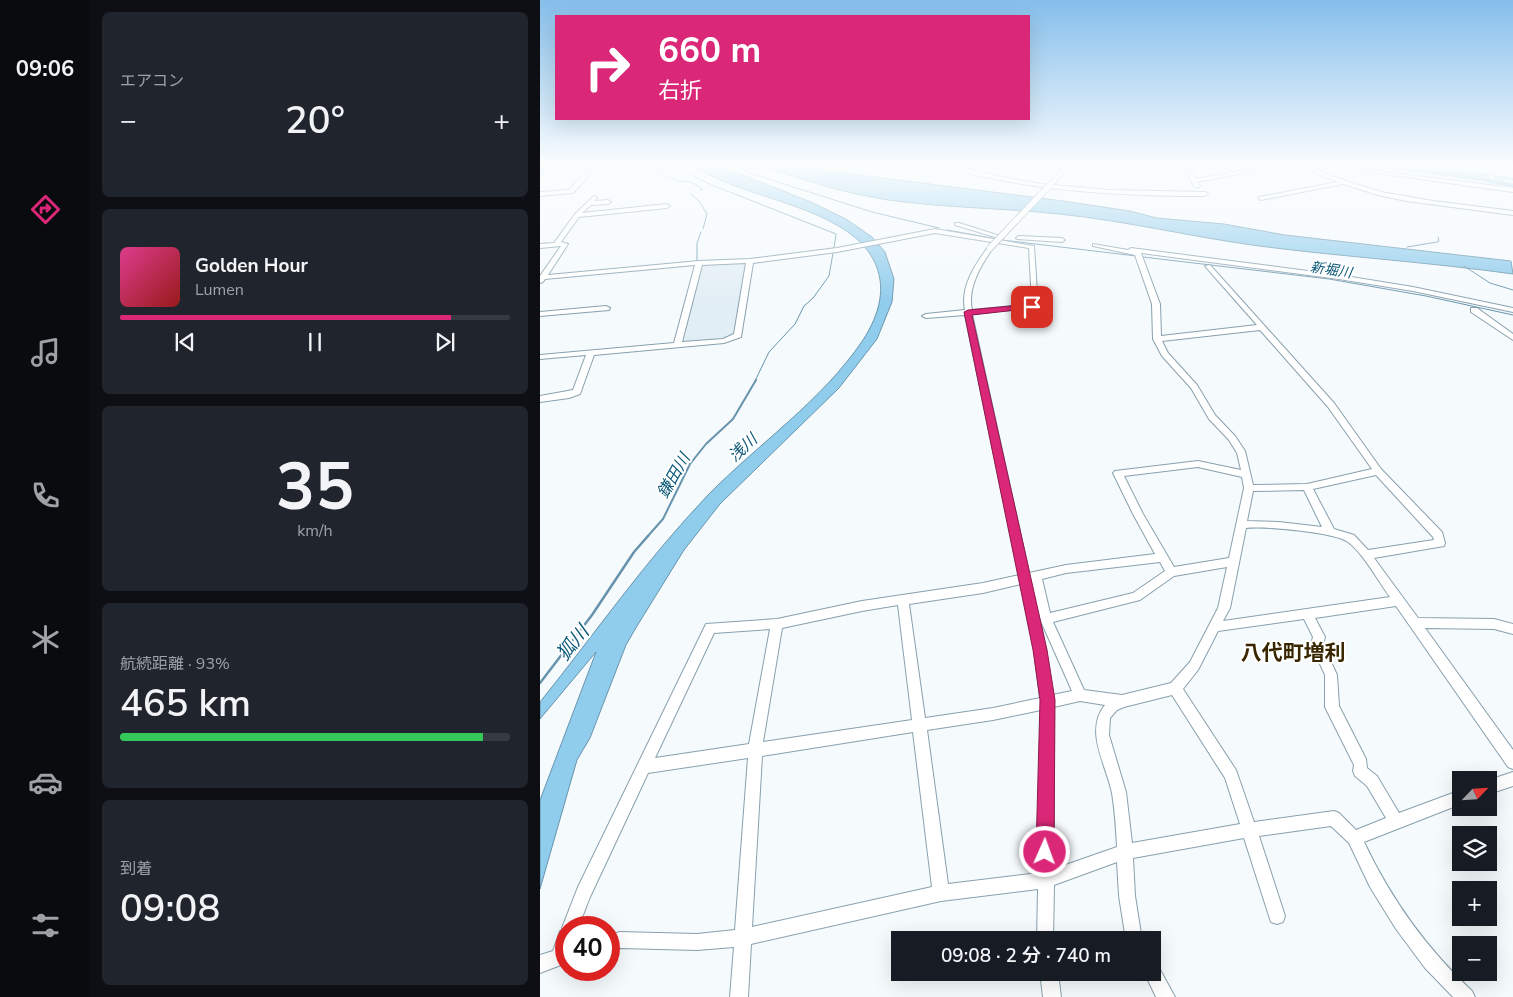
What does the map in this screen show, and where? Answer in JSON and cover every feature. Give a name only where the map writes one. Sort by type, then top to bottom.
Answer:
[{"type":"street","points":[[556,245],[580,213]]},
{"type":"street","points":[[577,216],[608,213]]},
{"type":"street","points":[[1024,213],[990,248],[974,274],[967,297],[968,312],[1030,579],[1048,700],[1046,931]]},
{"type":"street","points":[[957,224],[1009,238],[1062,240]]},
{"type":"street","points":[[541,280],[700,263],[750,261],[860,246],[939,231],[1032,247],[1038,304],[926,316]]},
{"type":"street","points":[[540,246],[565,244],[541,280]]},
{"type":"street","points":[[1133,931],[1127,896],[1124,822],[1118,792],[1102,735],[1104,716],[1112,706],[1122,701],[1175,688],[1194,666],[1224,608],[1235,561],[1248,488],[1242,453],[1232,438],[1212,417],[1194,387],[1164,354],[1157,340],[1156,304],[1138,254],[1097,245],[1339,276],[1513,310]]},
{"type":"street","points":[[540,357],[724,341],[737,336],[750,261]]},
{"type":"street","points":[[678,344],[700,263]]},
{"type":"street","points":[[1208,266],[1331,405],[1378,471],[1438,535],[1440,543],[1366,555]]},
{"type":"street","points":[[540,314],[606,308]]},
{"type":"street","points":[[1474,310],[1513,338]]},
{"type":"street","points":[[1157,340],[1262,327]]},
{"type":"street","points":[[540,399],[577,392],[590,352]]},
{"type":"street","points":[[1171,572],[1118,473],[1198,464],[1247,475]]},
{"type":"street","points":[[1248,488],[1307,487],[1378,471]]},
{"type":"street","points":[[1307,487],[1330,532]]},
{"type":"street","points":[[1242,525],[1287,527],[1330,532],[1349,538],[1366,555],[1513,762]]},
{"type":"street","points":[[575,916],[643,767],[710,628],[777,624],[903,599],[1030,579],[1066,570],[1163,557]]},
{"type":"street","points":[[1046,619],[1136,597],[1171,572],[1235,561]]},
{"type":"street","points":[[1030,579],[1080,695]]},
{"type":"street","points":[[903,599],[941,893]]},
{"type":"street","points":[[1214,627],[1398,601]]},
{"type":"street","points":[[1307,614],[1319,637],[1317,644],[1331,675],[1332,707],[1361,764],[1360,771],[1372,781],[1396,822]]},
{"type":"street","points":[[1413,623],[1494,624],[1513,629]]},
{"type":"street","points":[[739,997],[755,750],[777,624]]},
{"type":"street","points":[[1175,688],[1231,775],[1277,916]]},
{"type":"street","points":[[643,767],[820,742],[920,724],[993,714],[1048,700],[1080,695],[1122,701]]},
{"type":"street","points":[[1498,784],[1513,779]]},
{"type":"street","points":[[1354,838],[1452,800]]},
{"type":"street","points":[[620,940],[698,942],[742,938],[941,893],[1045,880],[1124,852],[1249,830],[1334,818],[1354,838],[1372,879],[1418,947],[1444,978],[1466,997]]},
{"type":"street","points":[[540,964],[555,959]]},
{"type":"street","points":[[1050,981],[1052,997]]},
{"type":"street","points":[[1157,981],[1166,997]]},
{"type":"shaded area","points":[[746,262],[734,335],[727,338],[681,342],[702,264]]},
{"type":"water","points":[[810,213],[833,213],[846,219],[872,237],[885,252],[894,279],[892,302],[877,339],[839,388],[720,504],[684,550],[637,626],[626,645],[590,738],[577,760],[540,889],[540,800],[596,652],[540,719],[540,702],[663,545],[708,495],[829,383],[863,340],[873,321],[880,301],[881,290],[878,269],[862,244],[829,221]]},
{"type":"water","points":[[1043,213],[1136,213],[1157,218],[1224,224],[1285,235],[1511,261],[1513,274],[1259,246]]},
{"type":"waterway","points":[[703,229],[706,213]]},
{"type":"waterway","name":"鎌田川","points":[[782,213],[836,234],[834,248]]},
{"type":"waterway","name":"新堀川","points":[[874,213],[939,228]]},
{"type":"waterway","name":"新堀川","points":[[947,230],[997,239]]},
{"type":"waterway","points":[[697,262],[697,243],[701,232]]},
{"type":"waterway","points":[[1407,247],[1437,242],[1439,241],[1438,237]]},
{"type":"waterway","name":"新堀川","points":[[1002,240],[1136,256]]},
{"type":"waterway","name":"鎌田川","points":[[755,381],[769,352],[795,324],[804,306],[813,298],[829,276],[833,253]]},
{"type":"waterway","name":"新堀川","points":[[1143,257],[1329,279],[1426,296],[1513,315]]},
{"type":"waterway","points":[[1464,266],[1490,283],[1513,290]]},
{"type":"waterway","name":"鎌田川","points":[[647,537],[663,519],[690,464],[706,444],[733,419],[756,380]]},
{"type":"waterway","name":"鎌田川","points":[[540,683],[592,615],[634,552],[648,536]]},
{"type":"district","name":"八代町増利","points":[[1293,653]]},
{"type":"route","points":[[1032,307],[968,312],[1040,650],[1048,700],[1045,852]]},
{"type":"water label","name":"浅川","points":[[743,448]]},
{"type":"water label","name":"狐川","points":[[573,643]]}]
